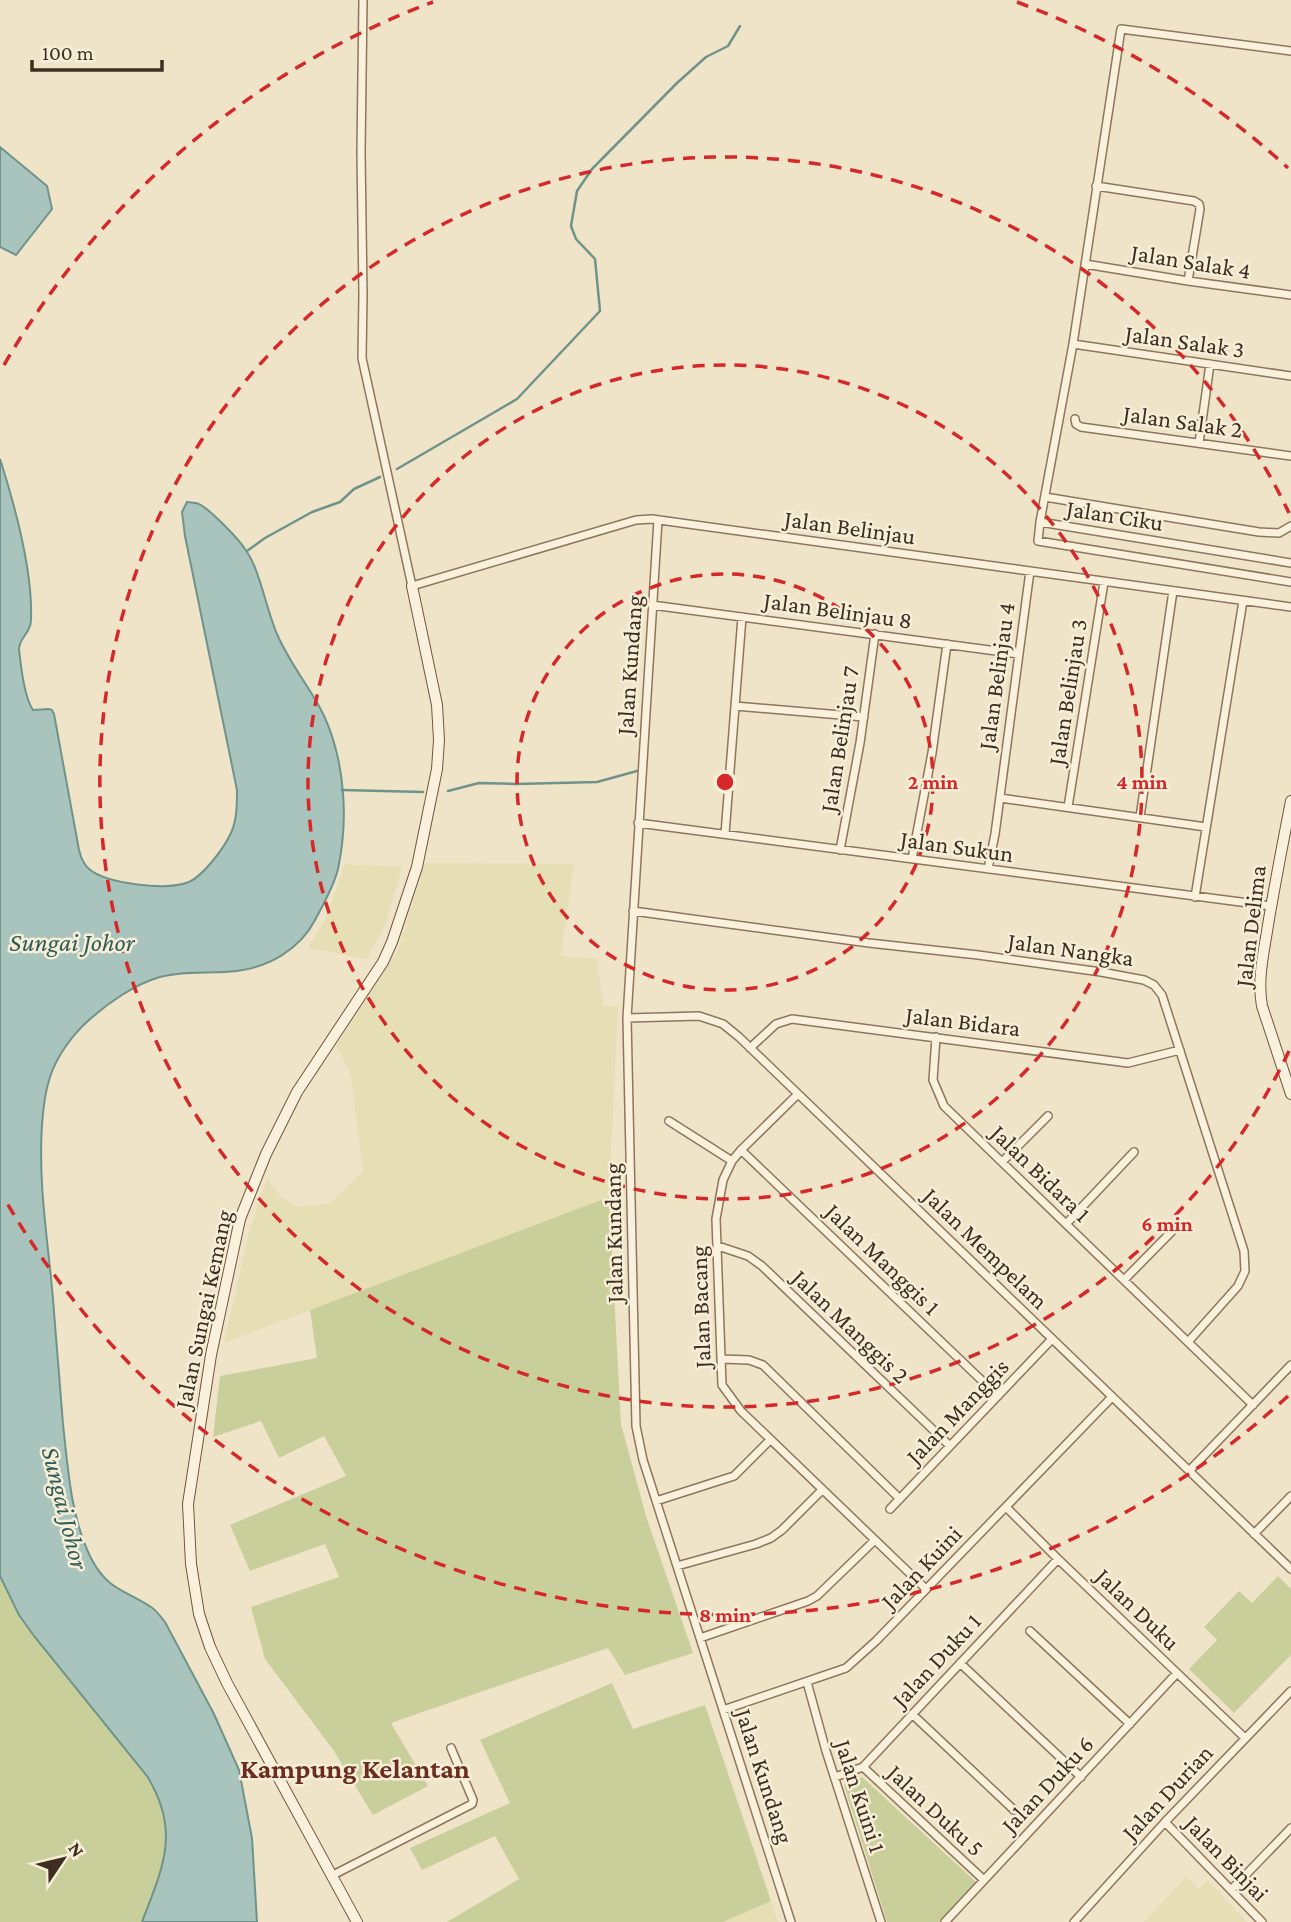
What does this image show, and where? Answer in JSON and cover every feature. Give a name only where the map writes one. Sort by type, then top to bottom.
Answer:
[{"type":"street","points":[[363,0],[362,358],[412,586]]},
{"type":"street","points":[[1040,522],[1073,344],[1121,29],[1291,51]]},
{"type":"street","points":[[1096,186],[1195,201],[1199,204],[1188,281]]},
{"type":"street","name":"Jalan Salak 4","points":[[1085,264],[1291,295]]},
{"type":"street","name":"Jalan Salak 3","points":[[1073,344],[1291,376]]},
{"type":"street","points":[[1199,443],[1210,364]]},
{"type":"street","name":"Jalan Salak 2","points":[[1075,419],[1076,424],[1081,426],[1291,456]]},
{"type":"street","points":[[1045,497],[1259,532],[1279,533],[1291,526]]},
{"type":"street","name":"Jalan Belinjau","points":[[412,586],[636,520],[658,520],[1291,607]]},
{"type":"street","name":"Jalan Kundang","points":[[658,520],[627,1017],[636,1426],[643,1460],[791,1922]]},
{"type":"street","name":"Jalan Ciku","points":[[1290,562],[1040,522],[1038,541],[1291,582]]},
{"type":"street","name":"Jalan Belinjau 4","points":[[988,869],[1030,571]]},
{"type":"street","name":"Jalan Belinjau 3","points":[[1068,807],[1104,582]]},
{"type":"street","name":"Jalan Sungai Kemang","points":[[357,1922],[210,1647],[199,1614],[191,1564],[188,1504],[211,1355],[240,1219],[266,1154],[297,1092],[383,962],[417,867],[437,769],[439,740],[437,705],[412,586]]},
{"type":"street","points":[[1140,817],[1173,591]]},
{"type":"street","points":[[1195,897],[1243,601]]},
{"type":"street","name":"Jalan Belinjau 8","points":[[652,605],[1019,654]]},
{"type":"street","points":[[725,834],[741,617]]},
{"type":"street","name":"Jalan Belinjau 7","points":[[840,850],[864,717],[875,634]]},
{"type":"street","points":[[912,859],[932,753],[947,644]]},
{"type":"street","points":[[736,706],[864,717]]},
{"type":"street","points":[[1000,798],[1206,827]]},
{"type":"street","name":"Jalan Delima","points":[[1291,801],[1271,906],[1260,993],[1291,1094]]},
{"type":"street","name":"Jalan Sukun","points":[[638,823],[1271,906]]},
{"type":"street","name":"Jalan Nangka","points":[[633,911],[978,955],[1144,979],[1154,985],[1162,995],[1244,1251],[1245,1271],[1238,1286],[1188,1342]]},
{"type":"street","name":"Jalan Mempelam","points":[[627,1017],[699,1016],[723,1024],[1291,1569]]},
{"type":"street","name":"Jalan Bidara","points":[[750,1048],[776,1024],[792,1019],[1128,1063],[1180,1050]]},
{"type":"street","name":"Jalan Bidara 1","points":[[936,1037],[933,1080],[944,1106],[1253,1405]]},
{"type":"street","name":"Jalan Bacang","points":[[797,1094],[741,1150],[723,1180],[716,1219],[722,1385],[741,1411],[926,1589]]},
{"type":"street","points":[[1002,1162],[1048,1116]]},
{"type":"street","points":[[669,1121],[732,1161]]},
{"type":"street","name":"Jalan Manggis 1","points":[[741,1150],[998,1396]]},
{"type":"street","points":[[1066,1224],[1134,1152]]},
{"type":"street","points":[[1124,1280],[1178,1225]]},
{"type":"street","name":"Jalan Manggis 2","points":[[718,1246],[748,1256],[762,1266],[950,1446]]},
{"type":"street","name":"Jalan Manggis","points":[[890,1509],[1052,1339]]},
{"type":"street","points":[[721,1359],[750,1360],[763,1365],[900,1499]]},
{"type":"street","points":[[1189,1471],[1291,1365]]},
{"type":"street","name":"Jalan Kuini","points":[[723,1710],[846,1668],[876,1641],[1112,1397]]},
{"type":"street","points":[[656,1501],[734,1476],[770,1440]]},
{"type":"street","points":[[677,1566],[771,1538],[822,1490]]},
{"type":"street","points":[[1254,1534],[1291,1496]]},
{"type":"street","name":"Jalan Duku","points":[[1006,1507],[1245,1738]]},
{"type":"street","points":[[700,1638],[817,1596],[875,1540]]},
{"type":"street","name":"Jalan Duku 1","points":[[835,1777],[863,1767],[1058,1559]]},
{"type":"street","points":[[1030,1631],[1130,1724]]},
{"type":"street","points":[[960,1663],[1081,1777]]},
{"type":"street","name":"Jalan Duku 6","points":[[945,1922],[1177,1673]]},
{"type":"street","name":"Jalan Kuini 1","points":[[807,1682],[881,1922]]},
{"type":"street","name":"Jalan Durian","points":[[1074,1922],[1165,1822],[1291,1691]]},
{"type":"street","points":[[912,1714],[1014,1810]]},
{"type":"street","points":[[332,1875],[472,1804],[472,1794],[451,1748]]},
{"type":"street","name":"Jalan Duku 5","points":[[863,1767],[984,1880]]},
{"type":"street","name":"Jalan Binjai","points":[[1165,1822],[1262,1922]]},
{"type":"street","points":[[1231,1890],[1291,1828]]},
{"type":"shaded area","points":[[425,863],[574,864],[561,956],[597,959],[603,1006],[618,1006],[609,1197],[224,1343],[250,1228],[267,1178],[281,1197],[299,1207],[330,1203],[363,1172],[350,1071],[336,1046],[398,950]]},
{"type":"shaded area","points":[[345,864],[402,867],[387,921],[367,959],[308,948],[325,920]]},
{"type":"shaded area","points":[[1186,1877],[1199,1889],[1208,1880],[1247,1922],[1144,1922]]},
{"type":"shaded area","points":[[771,1901],[778,1922],[723,1922]]},
{"type":"green space","points":[[609,1197],[621,1424],[646,1516],[693,1653],[625,1675],[608,1648],[391,1723],[428,1786],[373,1815],[334,1751],[265,1659],[251,1607],[339,1577],[325,1544],[250,1571],[230,1525],[346,1476],[324,1436],[279,1458],[261,1421],[213,1437],[220,1376],[317,1358],[310,1310]]},
{"type":"green space","points":[[0,1576],[19,1615],[147,1776],[157,1796],[163,1814],[165,1849],[162,1866],[142,1922],[0,1922]]},
{"type":"green space","points":[[1278,1576],[1291,1589],[1291,1655],[1234,1713],[1189,1669],[1217,1640],[1204,1627],[1239,1591],[1252,1603]]},
{"type":"green space","points":[[612,1683],[633,1729],[705,1705],[771,1901],[723,1922],[447,1922],[519,1879],[495,1836],[422,1870],[410,1848],[510,1803],[480,1740]]},
{"type":"green space","points":[[862,1777],[976,1882],[939,1922],[887,1922],[844,1785]]},
{"type":"water","points":[[0,147],[47,186],[52,209],[16,255],[0,247]]},
{"type":"water","name":"Sungai Johor","points":[[0,459],[17,517],[29,580],[30,625],[19,649],[25,689],[33,710],[49,709],[54,714],[79,850],[82,861],[89,869],[109,879],[152,886],[189,882],[201,874],[219,853],[234,823],[237,790],[185,536],[182,512],[187,502],[199,504],[212,513],[237,538],[250,557],[281,644],[319,706],[336,748],[344,821],[338,869],[325,902],[309,930],[292,948],[261,965],[237,971],[160,977],[141,984],[113,1001],[83,1026],[61,1054],[48,1083],[42,1125],[42,1191],[63,1424],[79,1528],[92,1560],[104,1578],[153,1608],[165,1622],[214,1714],[239,1770],[252,1838],[257,1922],[142,1922],[162,1866],[165,1849],[164,1814],[157,1796],[147,1776],[19,1615],[0,1576]]},
{"type":"waterway","points":[[397,469],[517,399],[600,311],[595,259],[576,239],[571,226],[577,191],[592,169],[677,83],[706,57],[728,46],[740,26]]},
{"type":"waterway","points":[[247,551],[265,538],[312,512],[340,502],[354,489],[380,477]]},
{"type":"waterway","points":[[448,791],[479,783],[597,782],[637,771]]},
{"type":"waterway","points":[[342,790],[423,792]]},
{"type":"district","name":"Kampung Kelantan","points":[[355,1768]]}]
